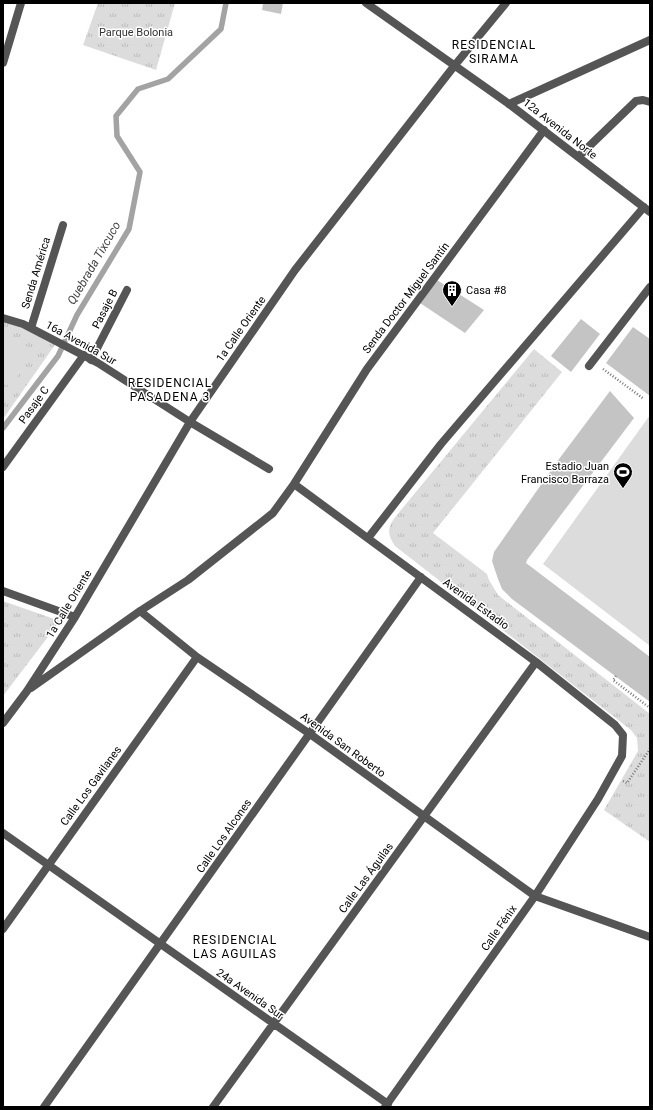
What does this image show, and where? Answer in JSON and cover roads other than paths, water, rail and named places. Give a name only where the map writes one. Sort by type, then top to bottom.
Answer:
[{"type":"street","points":[[3,63],[21,3]]},
{"type":"street","name":"12a Avenida Norte","points":[[366,3],[509,104],[647,209]]},
{"type":"street","name":"1a Calle Oriente","points":[[27,691],[74,617],[190,422],[295,270],[455,65],[506,3]]},
{"type":"street","points":[[509,104],[650,40]]},
{"type":"street","points":[[578,157],[636,101],[643,100],[650,102]]},
{"type":"street","name":"Senda Doctor Miguel Santín","points":[[27,691],[140,611],[188,580],[273,513],[294,484],[367,369],[544,130]]},
{"type":"street","points":[[368,538],[441,444],[647,209]]},
{"type":"street","name":"Senda América","points":[[31,328],[63,225]]},
{"type":"street","points":[[591,364],[650,287]]},
{"type":"street","name":"Pasaje B","points":[[92,360],[127,290]]},
{"type":"street","name":"16a Avenida Sur","points":[[3,318],[23,324],[92,360],[190,422],[269,469]]},
{"type":"street","name":"Pasaje C","points":[[3,467],[80,354]]},
{"type":"street","name":"Avenida Estadio","points":[[294,484],[536,662],[615,725],[623,735],[622,756]]},
{"type":"street","name":"Calle Los Alcones","points":[[44,1107],[421,577]]},
{"type":"street","points":[[3,592],[74,617]]},
{"type":"street","name":"Avenida San Roberto","points":[[140,611],[197,658],[310,734],[535,896],[650,937]]},
{"type":"street","name":"Calle Los Gavilanes","points":[[3,929],[197,658]]},
{"type":"street","name":"Calle Las Águilas","points":[[213,1107],[536,662]]},
{"type":"street","points":[[3,723],[27,691]]},
{"type":"street","name":"Calle Fénix","points":[[386,1105],[535,896],[598,799],[622,756]]},
{"type":"street","name":"24a Avenida Sur","points":[[3,833],[386,1105]]},
{"type":"waterway","name":"Quebrada Tixcuco","points":[[3,428],[58,356],[77,315],[129,229],[140,172],[117,136],[116,116],[138,89],[168,79],[221,29],[226,3]]},
{"type":"place","name":"Casa #8","points":[[452,307]]},
{"type":"place","name":"Estadio Juan Francisco Barraza","points":[[623,489]]},
{"type":"district","name":"RESIDENCIAL SIRAMA","points":[[494,52]]},
{"type":"district","name":"RESIDENCIAL PASADENA 3","points":[[170,390]]},
{"type":"district","name":"RESIDENCIAL LAS AGUILAS","points":[[235,947]]},
{"type":"park label","name":"Parque Bolonia","points":[[136,32]]}]
